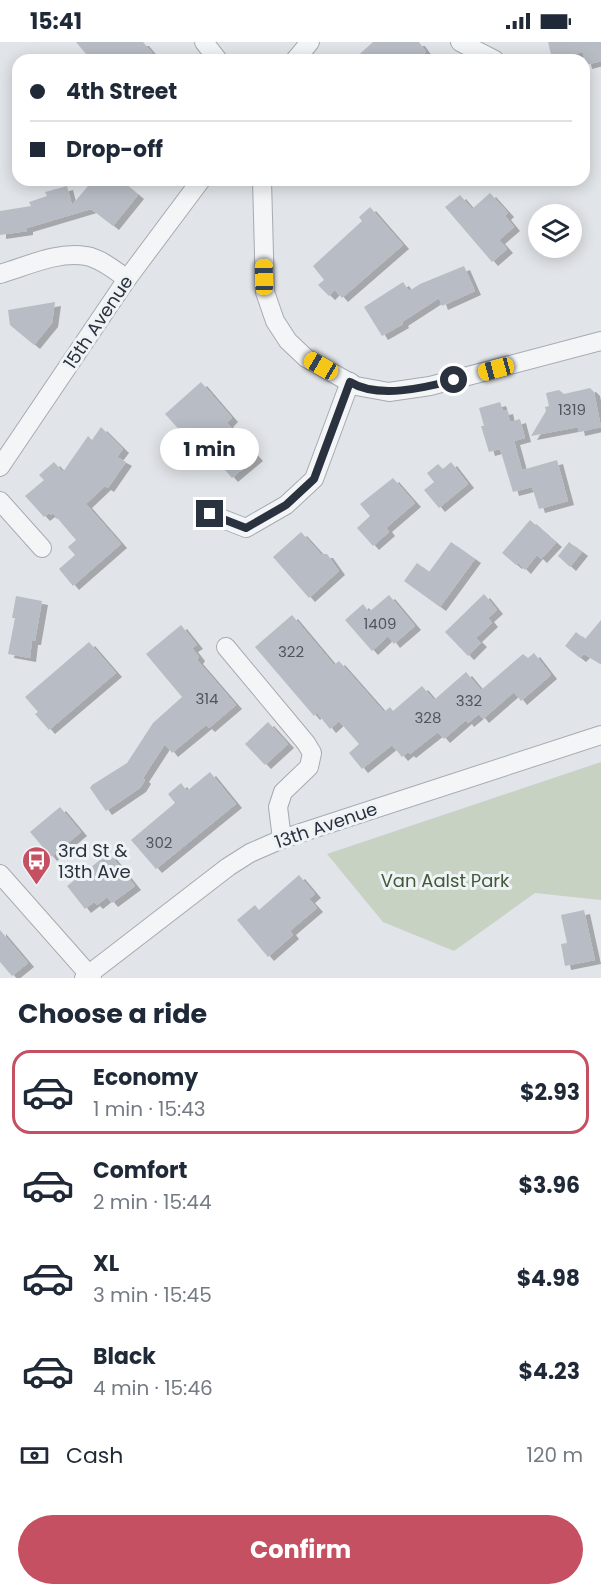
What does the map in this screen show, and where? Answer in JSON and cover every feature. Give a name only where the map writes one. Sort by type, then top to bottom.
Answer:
[{"type":"street","points":[[204,42],[213,54]]},
{"type":"street","points":[[300,54],[310,42]]},
{"type":"street","points":[[460,42],[483,54]]},
{"type":"street","name":"15th Avenue","points":[[0,467],[127,279],[197,186]]},
{"type":"street","points":[[262,186],[265,292],[275,321],[288,341],[306,358],[356,386],[389,392],[430,386],[601,341]]},
{"type":"street","points":[[0,274],[64,255],[72,255],[88,256],[116,270],[127,279]]},
{"type":"street","points":[[210,514],[246,528],[286,505],[314,479],[350,382]]},
{"type":"street","points":[[0,501],[42,548]]},
{"type":"street","points":[[226,647],[312,753],[309,767],[283,792],[280,800],[278,807],[282,839]]},
{"type":"street","name":"13th Avenue","points":[[88,977],[228,867],[250,853],[282,839],[601,735]]},
{"type":"street","points":[[0,874],[88,977]]},
{"type":"green space","name":"Van Aalst Park","points":[[601,762],[601,900],[535,893],[454,951],[383,922],[327,854]]},
{"type":"building","points":[[76,42],[143,42],[153,54],[86,54]]},
{"type":"building","points":[[373,42],[419,42],[426,52],[424,54],[360,54]]},
{"type":"building","points":[[548,42],[601,42],[601,61],[590,64],[590,54],[583,52],[551,54]]},
{"type":"building","points":[[67,186],[72,205],[88,186],[127,186],[138,195],[113,226],[91,209],[27,228],[27,231],[0,235],[0,211],[31,206],[29,202],[47,196],[45,192]]},
{"type":"building","points":[[490,193],[508,213],[505,216],[514,227],[499,240],[507,249],[492,262],[445,207],[460,195],[472,209]]},
{"type":"building","points":[[370,207],[403,245],[342,298],[335,290],[329,296],[318,285],[324,280],[313,266],[362,221],[359,217]]},
{"type":"building","points":[[464,266],[475,291],[442,306],[439,298],[382,336],[364,307],[403,282],[409,291],[420,284]]},
{"type":"building","points":[[55,302],[52,323],[34,345],[10,325],[8,310]]},
{"type":"building","points":[[201,382],[232,418],[227,423],[257,457],[232,478],[208,450],[202,455],[165,414]]},
{"type":"building","points":[[590,388],[594,392],[601,427],[579,432],[578,427],[531,436],[546,411],[545,407],[549,406],[546,393],[559,390],[564,394]]},
{"type":"building","points":[[500,402],[503,411],[507,410],[510,422],[520,419],[525,438],[514,441],[522,470],[557,460],[568,501],[539,509],[532,487],[513,492],[500,449],[489,452],[481,426],[484,426],[479,408]]},
{"type":"building","points":[[101,427],[123,449],[117,457],[126,462],[108,488],[105,486],[86,504],[121,544],[73,586],[59,569],[75,555],[68,547],[76,540],[53,513],[44,517],[25,496],[44,480],[39,475],[54,462],[63,472],[88,436],[92,440]]},
{"type":"building","points":[[451,462],[468,484],[439,508],[424,490],[434,482],[427,473],[438,464],[443,469]]},
{"type":"building","points":[[393,478],[415,503],[386,528],[389,532],[373,546],[357,528],[370,516],[360,504]]},
{"type":"building","points":[[530,520],[556,543],[541,559],[537,555],[525,570],[502,553]]},
{"type":"building","points":[[301,532],[321,554],[327,554],[339,571],[309,598],[273,557]]},
{"type":"building","points":[[451,542],[475,559],[440,607],[404,581],[417,563],[429,572]]},
{"type":"building","points":[[569,542],[582,552],[570,567],[558,556]]},
{"type":"building","points":[[484,594],[497,610],[488,618],[492,623],[476,638],[481,643],[468,656],[445,632]]},
{"type":"building","points":[[389,595],[415,626],[394,644],[388,636],[372,651],[345,620],[363,604],[369,612]]},
{"type":"building","points":[[16,596],[42,601],[30,658],[8,654],[15,618],[12,618]]},
{"type":"building","points":[[292,615],[334,665],[339,661],[384,712],[390,707],[393,711],[422,686],[434,700],[466,672],[481,690],[523,654],[528,658],[534,653],[551,675],[521,701],[514,692],[483,719],[479,714],[468,723],[466,720],[444,739],[438,732],[410,754],[408,752],[402,757],[392,745],[362,769],[349,753],[359,744],[339,721],[330,729],[317,713],[314,716],[255,647]]},
{"type":"building","points":[[601,620],[601,664],[584,654],[580,658],[565,646],[576,632],[585,639]]},
{"type":"building","points":[[181,625],[197,645],[192,648],[199,657],[197,660],[236,705],[209,728],[206,725],[172,753],[165,744],[143,778],[145,780],[140,788],[106,811],[90,788],[92,785],[127,763],[153,723],[182,697],[146,654]]},
{"type":"building","points":[[89,642],[116,673],[49,730],[35,714],[38,712],[25,697]]},
{"type":"building","points":[[268,722],[288,744],[265,765],[245,744]]},
{"type":"building","points":[[210,772],[236,804],[156,869],[131,840],[175,803],[168,794],[181,783],[187,791]]},
{"type":"building","points":[[60,807],[81,832],[51,857],[30,832]]},
{"type":"building","points":[[109,853],[135,886],[112,903],[107,897],[97,905],[94,902],[85,909],[67,886]]},
{"type":"building","points":[[299,875],[315,894],[309,899],[317,908],[290,931],[293,935],[268,957],[237,920],[255,905],[259,910]]},
{"type":"building","points":[[584,910],[595,960],[565,966],[561,944],[567,943],[561,915]]},
{"type":"building","points":[[0,930],[28,963],[12,976],[0,962]]},
{"type":"place","name":"3rd St & 13th Ave","points":[[37,886]]},
{"type":"route","points":[[210,514],[246,528],[286,505],[314,479],[350,382],[356,386],[389,392],[454,380]]}]
